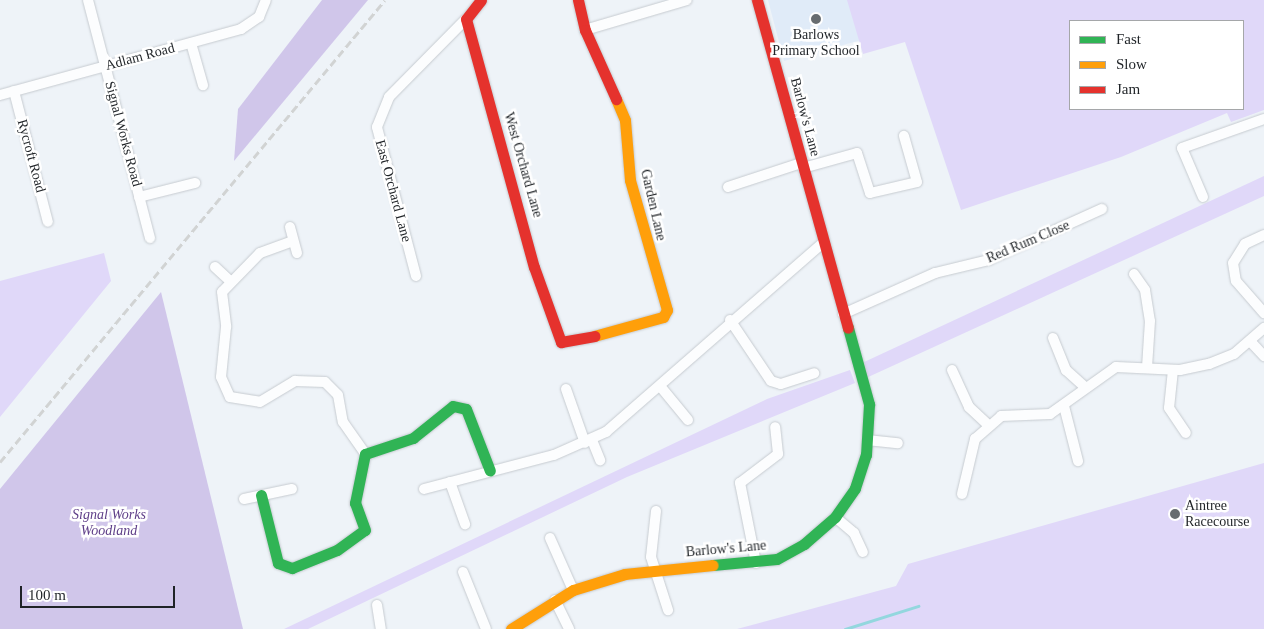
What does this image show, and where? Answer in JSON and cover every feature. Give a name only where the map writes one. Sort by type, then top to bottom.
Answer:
[{"type":"street","name":"Signal Works Road","points":[[88,0],[150,238]]},
{"type":"street","name":"Adlam Road","points":[[0,95],[241,29],[259,17],[266,0]]},
{"type":"street","points":[[466,19],[480,0]]},
{"type":"street","name":"Garden Lane","points":[[561,342],[568,344],[663,317],[667,310],[630,180],[624,120],[585,30],[578,0]]},
{"type":"street","points":[[585,30],[687,0]]},
{"type":"street","name":"Barlow's Lane","points":[[511,629],[573,590],[654,570],[756,563],[777,559],[804,544],[835,518],[855,488],[867,440],[868,404],[757,0]]},
{"type":"street","name":"East Orchard Lane","points":[[416,276],[377,127],[389,97],[466,19]]},
{"type":"street","name":"West Orchard Lane","points":[[466,19],[534,267],[561,342]]},
{"type":"street","points":[[191,43],[203,85]]},
{"type":"street","name":"Rycroft Road","points":[[14,91],[48,222]]},
{"type":"street","points":[[1203,197],[1182,148],[1264,119]]},
{"type":"street","points":[[728,187],[802,165],[857,153],[870,194],[917,182],[904,136]]},
{"type":"street","points":[[139,197],[195,182]]},
{"type":"street","name":"Red Rum Close","points":[[843,314],[935,273],[989,260],[1102,210]]},
{"type":"street","points":[[290,227],[297,253]]},
{"type":"street","points":[[1264,235],[1239,252],[1233,263],[1236,281],[1264,313]]},
{"type":"street","points":[[261,495],[278,563],[292,568],[337,550],[365,530],[355,502],[365,454],[342,422],[338,395],[325,382],[295,381],[260,402],[230,397],[220,377],[226,327],[222,292],[229,280],[260,253],[293,241]]},
{"type":"street","points":[[424,489],[589,441],[660,386],[730,320],[823,243]]},
{"type":"street","points":[[215,267],[229,280]]},
{"type":"street","points":[[1134,274],[1145,290],[1150,321],[1147,368]]},
{"type":"street","points":[[730,320],[771,381],[780,384],[814,373]]},
{"type":"street","points":[[962,494],[975,439],[988,425],[1001,416],[1050,414],[1064,406],[1085,387],[1116,367],[1173,370],[1209,364],[1250,341],[1264,328]]},
{"type":"street","points":[[1053,338],[1066,370],[1085,387]]},
{"type":"street","points":[[1250,341],[1264,356]]},
{"type":"street","points":[[952,370],[969,407],[988,425]]},
{"type":"street","points":[[1173,370],[1168,408],[1186,433]]},
{"type":"street","points":[[660,386],[688,420]]},
{"type":"street","points":[[566,389],[589,441],[600,460]]},
{"type":"street","points":[[365,454],[413,438],[453,406],[466,409],[490,471]]},
{"type":"street","points":[[1064,406],[1078,461]]},
{"type":"street","points":[[756,563],[740,483],[778,454],[775,427]]},
{"type":"street","points":[[867,440],[898,443]]},
{"type":"street","points":[[450,482],[465,524]]},
{"type":"street","points":[[244,498],[292,489]]},
{"type":"street","points":[[656,511],[651,557],[668,610]]},
{"type":"street","points":[[835,518],[854,533],[863,552]]},
{"type":"street","points":[[550,538],[573,590]]},
{"type":"street","points":[[463,572],[486,629]]},
{"type":"street","points":[[555,600],[568,629]]},
{"type":"street","points":[[377,605],[381,629]]},
{"type":"shaded area","name":"Barlows Primary School","points":[[768,0],[855,0],[865,39],[784,61]]},
{"type":"shaded area","points":[[847,0],[1264,0],[1264,110],[1231,122],[1227,113],[1121,157],[961,210],[905,42],[863,54]]},
{"type":"shaded area","points":[[1264,176],[1264,196],[866,378],[862,363]]},
{"type":"shaded area","points":[[104,253],[111,281],[0,417],[0,281]]},
{"type":"shaded area","points":[[850,370],[855,383],[627,477],[308,629],[284,629],[767,399]]},
{"type":"shaded area","name":"Aintree Racecourse","points":[[1264,463],[1264,629],[737,629],[896,586],[908,564]]},
{"type":"green space","points":[[322,0],[368,0],[234,161],[238,109]]},
{"type":"green space","name":"Signal Works Woodland","points":[[161,292],[243,629],[0,629],[0,489]]},
{"type":"waterway","points":[[845,629],[918,606]]},
{"type":"railway","points":[[0,462],[385,0]]},
{"type":"traffic: fast","points":[[713,565],[777,559],[804,544],[835,517],[855,488],[866,455],[869,404],[848,328]]},
{"type":"traffic: fast","points":[[261,495],[278,563],[292,568],[337,550],[365,530],[355,503],[365,454],[413,438],[453,406],[466,409],[490,471]]},
{"type":"traffic: slow","points":[[594,336],[663,317],[667,310],[630,180],[625,120],[616,99]]},
{"type":"traffic: slow","points":[[511,629],[573,590],[625,574],[713,565]]},
{"type":"traffic: jam","points":[[481,0],[466,19],[534,267],[561,342],[594,336]]},
{"type":"traffic: jam","points":[[578,0],[585,30],[616,99]]},
{"type":"traffic: jam","points":[[757,0],[848,328]]},
{"type":"place","name":"Barlows Primary School","points":[[816,19]]},
{"type":"place","name":"Aintree Racecourse","points":[[1175,514]]}]
